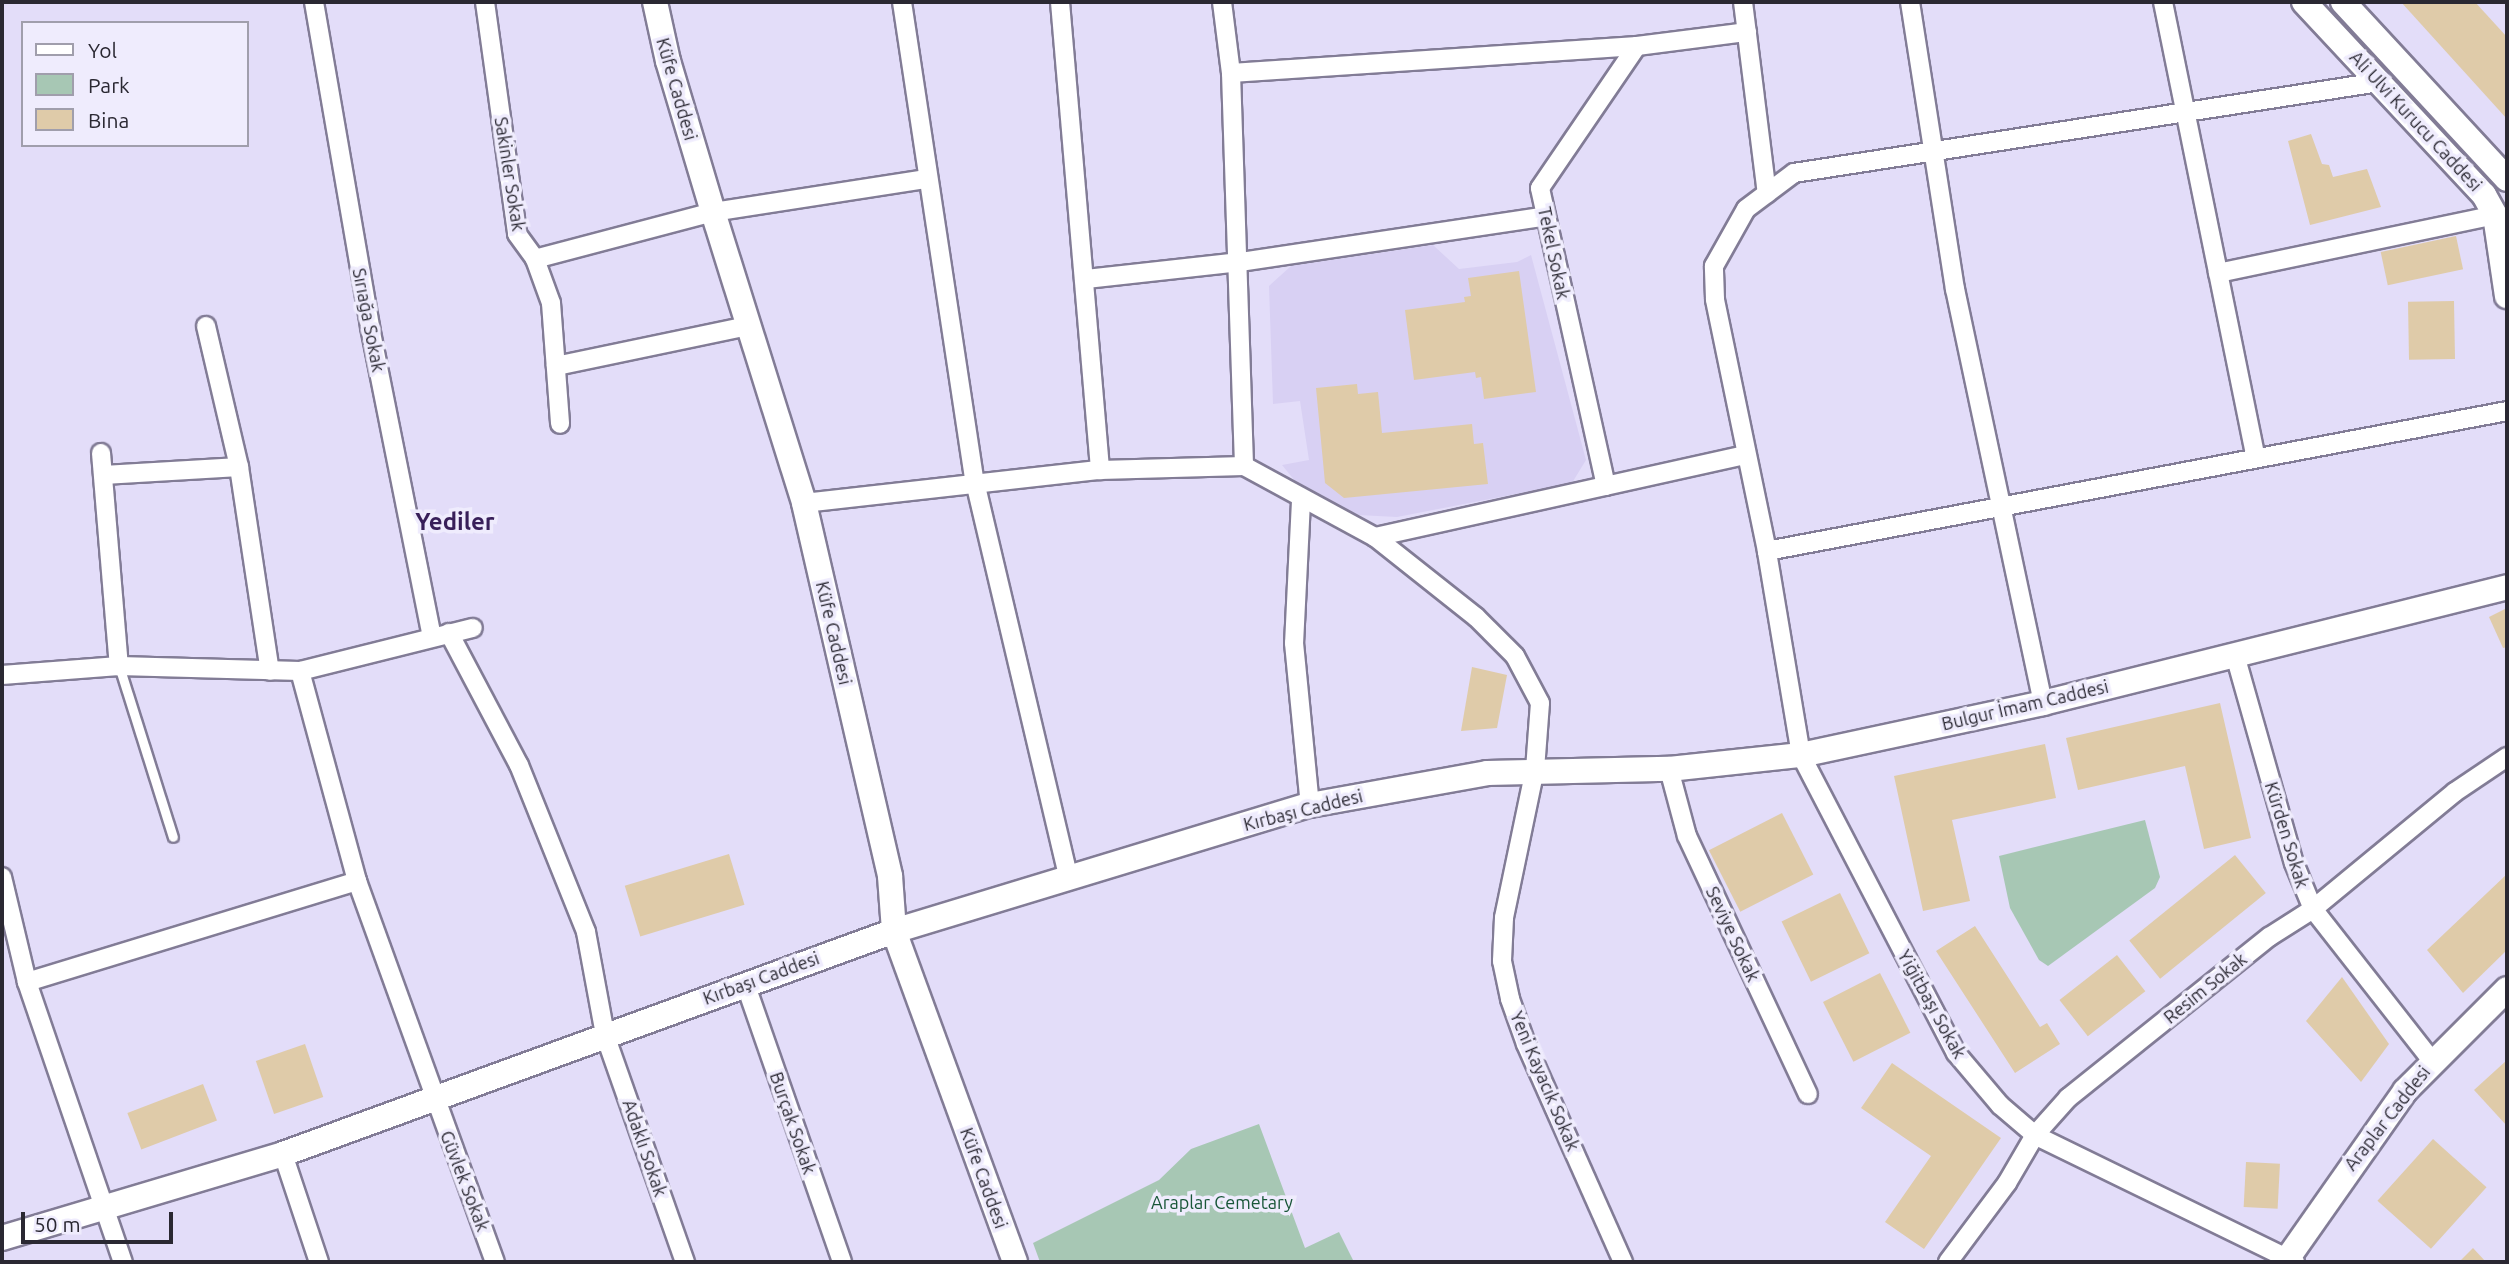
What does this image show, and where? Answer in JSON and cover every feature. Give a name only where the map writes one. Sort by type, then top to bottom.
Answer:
[{"type":"street","name":"Sırıağa Sokak","points":[[314,2],[370,327],[441,635],[519,765],[586,932],[606,1035]]},
{"type":"street","name":"Sakinler Sokak","points":[[485,2],[517,234],[535,259],[551,303],[560,424]]},
{"type":"street","name":"Küfe Caddesi","points":[[655,2],[668,61],[804,503],[890,876],[894,930],[1015,1262]]},
{"type":"street","points":[[902,2],[975,482],[1068,875]]},
{"type":"street","points":[[1060,2],[1086,279],[1100,470]]},
{"type":"street","points":[[804,503],[1100,470],[1244,466],[1240,262],[1231,73],[1222,2]]},
{"type":"street","points":[[1743,2],[1767,194]]},
{"type":"street","points":[[1910,2],[1955,289],[2043,703]]},
{"type":"street","points":[[2163,2],[2255,455]]},
{"type":"street","name":"Ali Ulvi Kurucu Caddesi","points":[[2304,2],[2484,195],[2495,215],[2507,296]]},
{"type":"street","name":"Ali Ulvi Kurucu Caddesi","points":[[2343,2],[2507,179]]},
{"type":"street","points":[[1231,73],[1637,46],[1747,33]]},
{"type":"street","name":"Tekel Sokak","points":[[1606,486],[1540,188],[1637,46]]},
{"type":"street","name":"Yiğitbaşı Sokak","points":[[2290,1260],[2035,1135],[2000,1105],[1956,1053],[1801,755],[1767,551],[1744,455],[1715,299],[1714,266],[1746,209],[1794,173],[2379,82]]},
{"type":"street","points":[[535,259],[713,212],[927,179]]},
{"type":"street","points":[[2218,273],[2495,215]]},
{"type":"street","points":[[1086,279],[1240,262],[1546,216]]},
{"type":"street","points":[[206,326],[239,467],[270,671]]},
{"type":"street","points":[[556,366],[748,326]]},
{"type":"street","points":[[1767,551],[2255,455],[2507,411]]},
{"type":"street","points":[[101,453],[119,666]]},
{"type":"street","points":[[1375,537],[1744,455]]},
{"type":"street","name":"Yeni Kayacık Sokak","points":[[1244,466],[1301,501],[1375,537],[1476,617],[1515,656],[1540,703],[1535,769],[1510,881],[1502,961],[1526,1044],[1623,1262]]},
{"type":"street","points":[[104,475],[239,467]]},
{"type":"street","points":[[1301,501],[1294,643],[1310,805]]},
{"type":"street","name":"Bulgur İmam Caddesi","points":[[1535,769],[1669,769],[1801,755],[2043,703],[2507,587]]},
{"type":"street","points":[[2,675],[119,666],[300,671],[473,628]]},
{"type":"street","name":"Kürden Sokak","points":[[2235,655],[2294,863],[2313,909],[2431,1061]]},
{"type":"street","name":"Güvlek Sokak","points":[[300,671],[357,881],[433,1099],[495,1262]]},
{"type":"street","name":"Resim Sokak","points":[[1948,1262],[2007,1183],[2035,1135],[2068,1098],[2269,937],[2313,909],[2455,792],[2507,757]]},
{"type":"street","name":"Kırbaşı Caddesi","points":[[2,1238],[108,1209],[284,1154],[744,983],[894,930],[1068,875],[1310,805],[1440,779],[1535,769]]},
{"type":"street","name":"Seviye Sokak","points":[[1669,769],[1687,836],[1808,1094]]},
{"type":"street","points":[[2,877],[27,982],[108,1209],[123,1262]]},
{"type":"street","points":[[27,982],[357,881]]},
{"type":"street","name":"Burçak Sokak","points":[[744,983],[842,1262]]},
{"type":"street","name":"Araplar Caddesi","points":[[2290,1260],[2364,1145],[2431,1061],[2507,989]]},
{"type":"street","name":"Adaklı Sokak","points":[[606,1035],[685,1262]]},
{"type":"street","points":[[284,1154],[319,1262]]},
{"type":"lane","points":[[119,666],[173,837]]},
{"type":"shaded area","points":[[1433,245],[1459,269],[1517,262],[1531,255],[1586,460],[1572,483],[1397,517],[1358,515],[1300,487],[1282,465],[1309,460],[1300,401],[1273,404],[1269,286],[1291,266]]},
{"type":"green space","points":[[2145,820],[2160,877],[2155,888],[2048,966],[2039,960],[2010,908],[1999,856]]},
{"type":"green space","name":"Araplar Cemetary","points":[[1259,1124],[1305,1248],[1339,1232],[1354,1262],[1040,1262],[1033,1243],[1159,1180],[1191,1149]]},
{"type":"building","points":[[2401,2],[2475,2],[2507,37],[2507,119]]},
{"type":"building","points":[[2311,134],[2322,164],[2329,165],[2333,177],[2367,169],[2381,207],[2310,225],[2288,141]]},
{"type":"building","points":[[2456,236],[2463,269],[2388,285],[2381,252]]},
{"type":"building","points":[[1519,271],[1536,392],[1484,399],[1481,377],[1476,378],[1475,372],[1414,380],[1405,310],[1465,302],[1464,297],[1471,296],[1468,278]]},
{"type":"building","points":[[2454,301],[2455,359],[2409,360],[2408,302]]},
{"type":"building","points":[[1357,384],[1358,394],[1378,392],[1382,433],[1472,424],[1474,444],[1483,443],[1488,484],[1344,498],[1325,483],[1316,388]]},
{"type":"building","points":[[2507,608],[2507,647],[2503,648],[2489,617]]},
{"type":"building","points":[[1472,667],[1507,675],[1497,728],[1461,731]]},
{"type":"building","points":[[2220,703],[2251,838],[2204,849],[2185,766],[2078,790],[2066,738]]},
{"type":"building","points":[[2045,744],[2056,798],[1952,820],[1970,901],[1923,911],[1894,776]]},
{"type":"building","points":[[1782,813],[1813,874],[1740,912],[1709,850]]},
{"type":"building","points":[[729,854],[744,905],[640,937],[625,886]]},
{"type":"building","points":[[2235,855],[2266,893],[2160,979],[2129,941]]},
{"type":"building","points":[[2507,874],[2507,950],[2463,993],[2427,950]]},
{"type":"building","points":[[1840,893],[1869,953],[1811,982],[1782,921]]},
{"type":"building","points":[[1975,926],[2040,1027],[2047,1023],[2060,1044],[2015,1073],[1936,951]]},
{"type":"building","points":[[2117,955],[2145,991],[2088,1036],[2059,1000]]},
{"type":"building","points":[[1880,973],[1910,1033],[1853,1062],[1823,1002]]},
{"type":"building","points":[[2342,977],[2389,1044],[2361,1082],[2306,1021]]},
{"type":"building","points":[[305,1044],[323,1097],[274,1114],[256,1061]]},
{"type":"building","points":[[2507,1060],[2507,1126],[2474,1090]]},
{"type":"building","points":[[1892,1063],[2001,1138],[1924,1249],[1885,1222],[1931,1156],[1861,1108]]},
{"type":"building","points":[[203,1084],[217,1120],[141,1149],[127,1113]]},
{"type":"building","points":[[2433,1139],[2487,1187],[2431,1249],[2377,1201]]},
{"type":"building","points":[[2246,1162],[2280,1164],[2278,1209],[2244,1207]]},
{"type":"building","points":[[2473,1248],[2486,1262],[2459,1262]]},
{"type":"district","name":"Yediler","points":[[455,522]]}]
